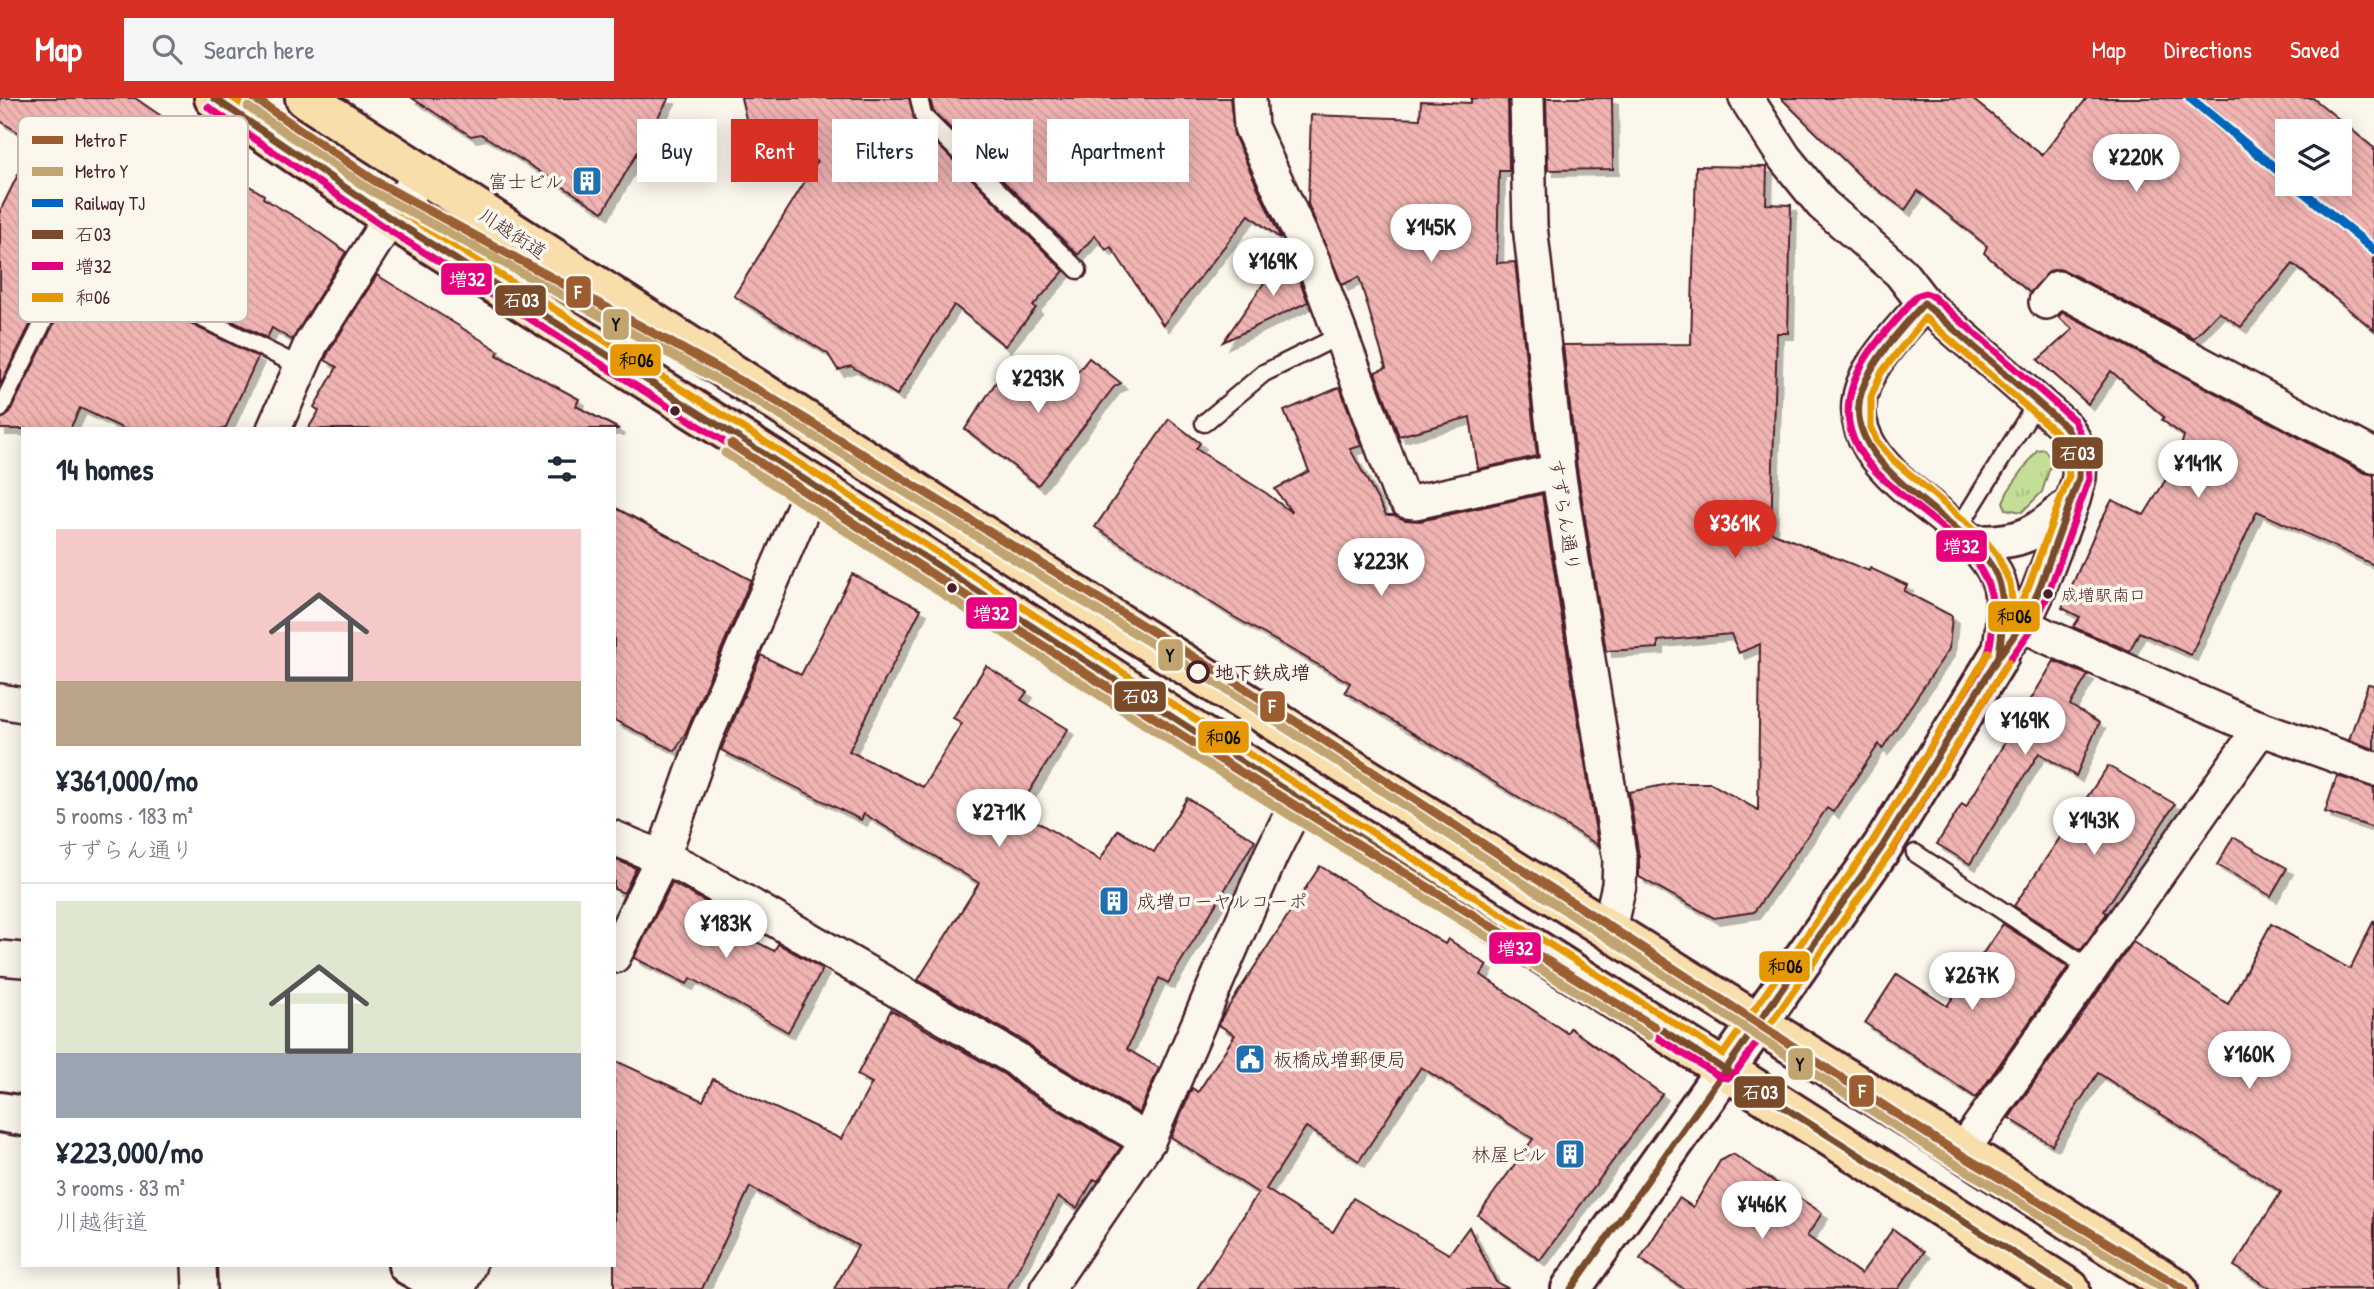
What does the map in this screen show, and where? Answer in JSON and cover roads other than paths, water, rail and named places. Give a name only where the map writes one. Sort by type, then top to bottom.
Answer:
[{"type":"highway","points":[[214,98],[240,116]]},
{"type":"highway","name":"川越街道","points":[[327,104],[422,174],[1130,630],[1962,1151],[2177,1289]]},
{"type":"highway","points":[[248,121],[390,218],[813,485],[1299,799],[2070,1289]]},
{"type":"street","points":[[1249,98],[1251,127],[1314,264],[1399,491],[1407,501],[1416,502],[1558,471]]},
{"type":"street","name":"すずらん通り","points":[[1527,98],[1530,226],[1558,471],[1620,859],[1619,885],[1609,929]]},
{"type":"street","points":[[1571,1289],[1882,847],[1999,656],[2013,620],[2038,592],[2079,478],[2080,459],[2075,442],[2066,427],[1924,303],[1900,272],[1822,204],[1784,157],[1746,98]]},
{"type":"street","points":[[275,427],[299,366],[311,344],[390,218],[422,174]]},
{"type":"street","points":[[2046,302],[2058,288],[2374,456]]},
{"type":"street","points":[[1924,303],[1872,368],[1861,394],[1861,430],[1867,445],[1885,467],[1965,536],[1989,562],[2013,620],[2260,729],[2374,769]]},
{"type":"street","points":[[616,952],[662,859],[705,737],[813,485]]},
{"type":"street","points":[[1965,536],[2018,540],[2045,526],[2073,500]]},
{"type":"street","points":[[0,701],[21,705]]},
{"type":"street","points":[[1962,1151],[2260,729]]},
{"type":"street","points":[[1047,1289],[1148,1141],[1271,855],[1299,799]]},
{"type":"street","points":[[616,839],[684,867],[1004,1052],[1030,1071],[1148,1141]]},
{"type":"street","points":[[0,958],[21,960]]},
{"type":"street","points":[[0,1112],[21,1116]]},
{"type":"street","points":[[199,1267],[200,1289]]},
{"type":"street","points":[[412,1267],[451,1289]]},
{"type":"street","points":[[458,1289],[468,1267]]},
{"type":"lane","points":[[919,98],[923,116],[1078,270]]},
{"type":"lane","points":[[0,409],[43,322]]},
{"type":"lane","points":[[210,322],[299,366]]},
{"type":"lane","points":[[1205,423],[1264,373],[1341,335]]},
{"type":"lane","points":[[1965,536],[2037,401]]},
{"type":"lane","points":[[1915,853],[2090,968]]},
{"type":"metro line","name":"F","points":[[254,98],[375,181],[763,393],[1238,684],[1935,1139],[2184,1289]]},
{"type":"metro line","name":"Y","points":[[248,107],[370,190],[758,402],[1232,693],[1929,1148],[2164,1289]]},
{"type":"metro line","name":"F","points":[[731,444],[1200,747],[1655,1027]]},
{"type":"metro line","name":"Y","points":[[725,453],[1194,756],[1649,1036]]},
{"type":"rail line","name":"TJ","points":[[2190,98],[2275,168]]},
{"type":"rail line","name":"TJ","points":[[2309,196],[2374,250]]},
{"type":"place","name":"富士ビル","points":[[587,181]]},
{"type":"place","name":"成増駅南口","points":[[2048,594]]},
{"type":"place","name":"地下鉄成増","points":[[1198,672]]},
{"type":"place","name":"成増ローヤルコーポ","points":[[1114,901]]},
{"type":"place","name":"板橋成増郵便局","points":[[1250,1059]]},
{"type":"place","name":"林屋ビル","points":[[1570,1154]]}]
